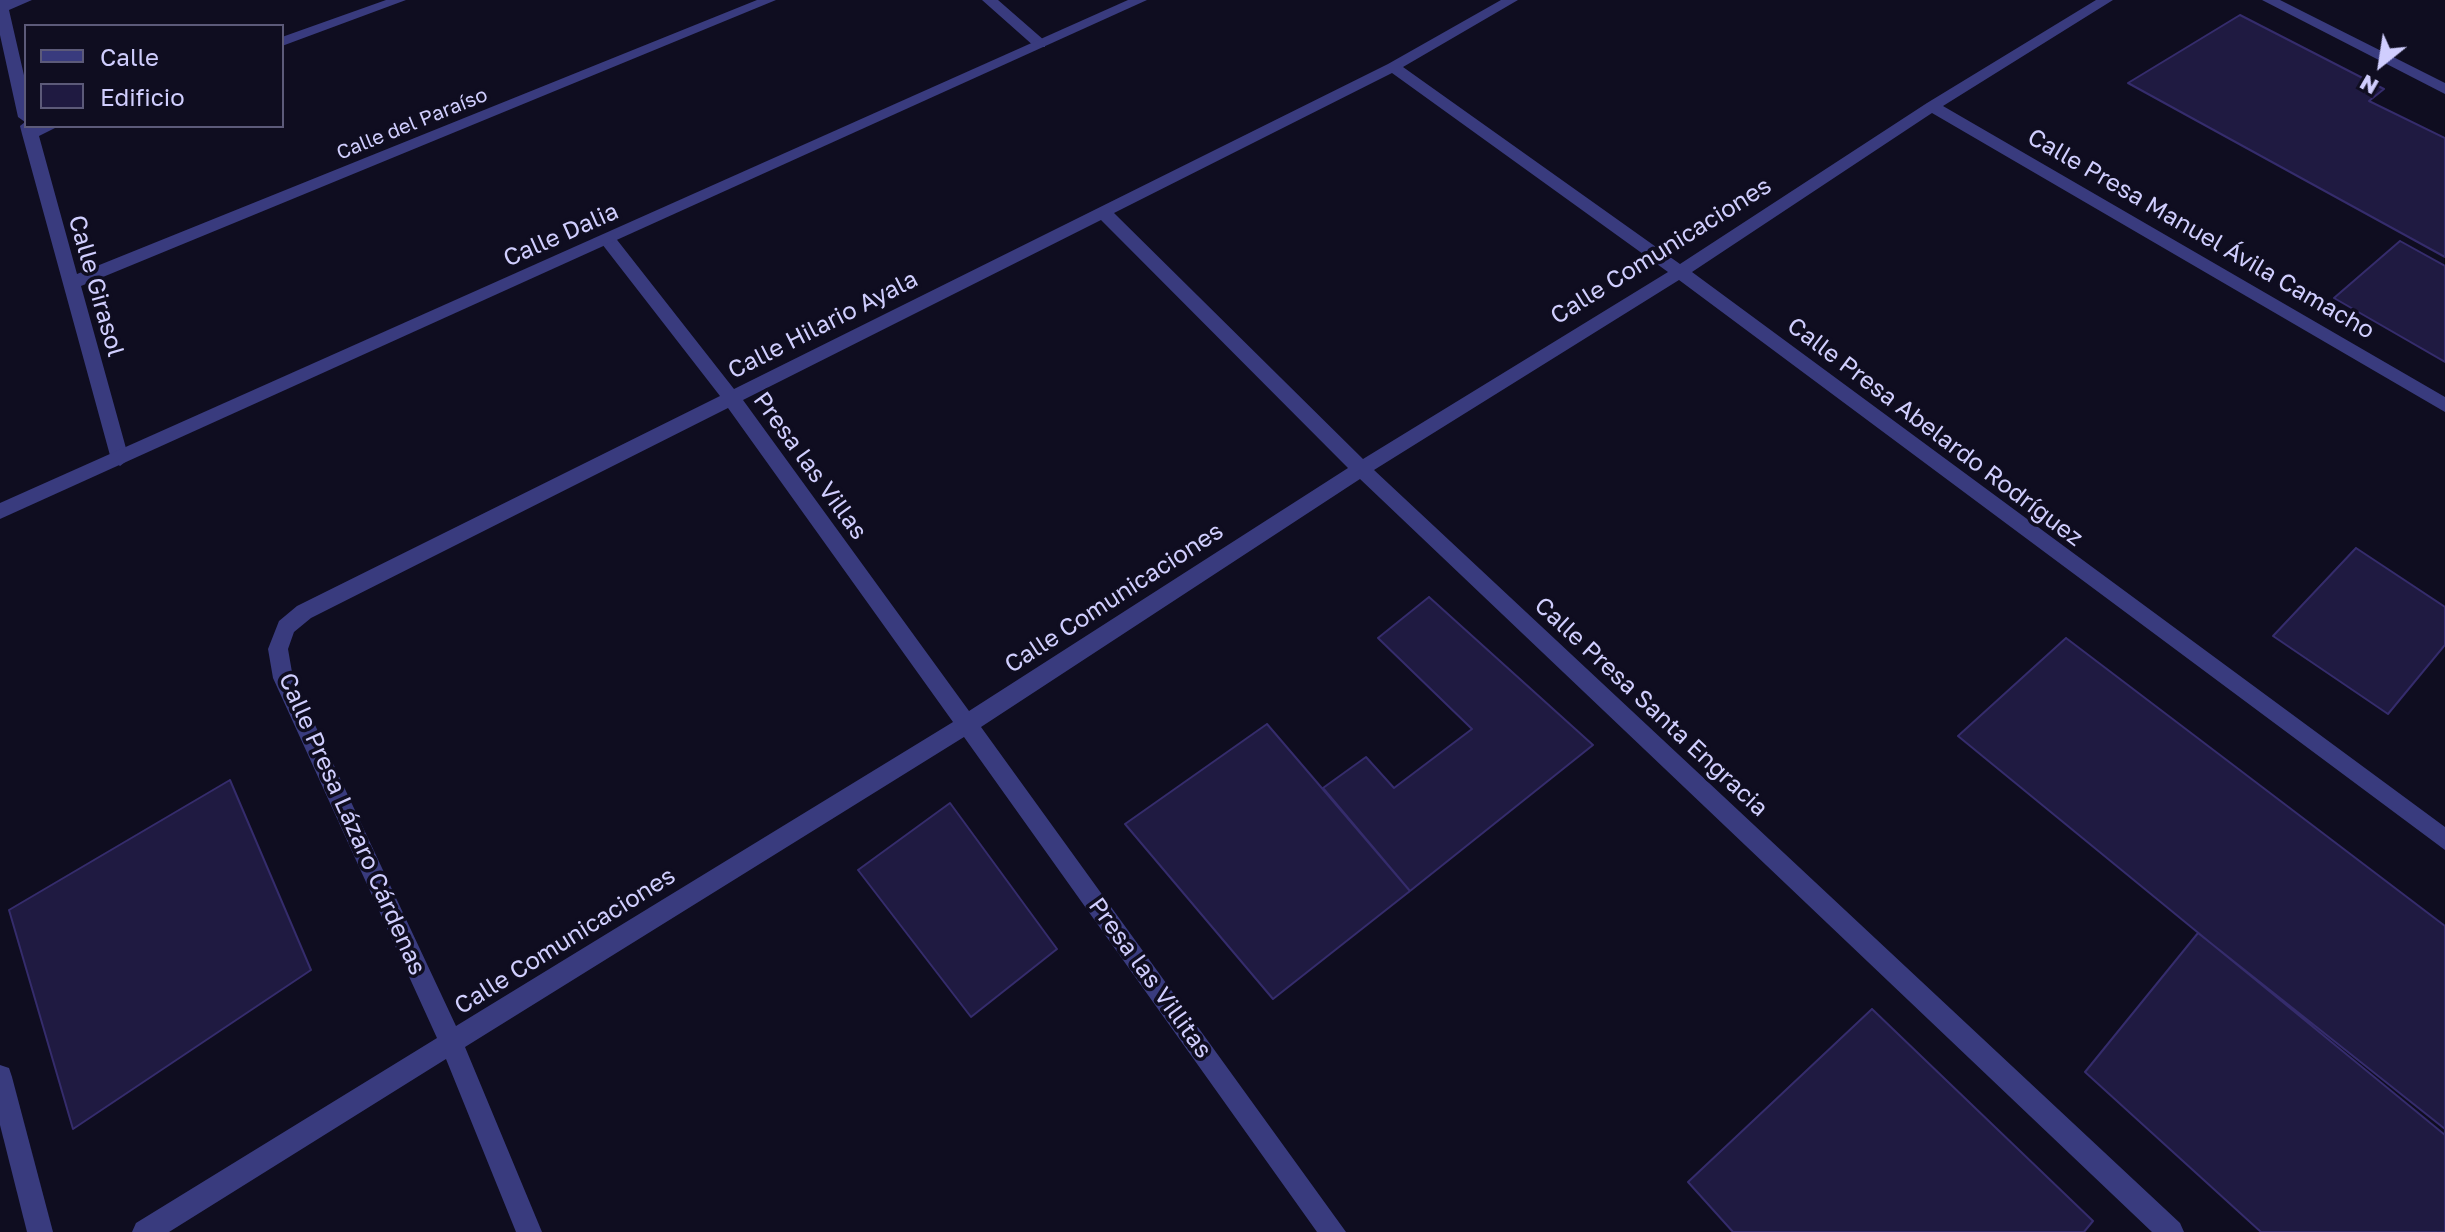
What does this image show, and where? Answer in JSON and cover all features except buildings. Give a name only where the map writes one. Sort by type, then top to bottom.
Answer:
[{"type":"street","points":[[1,5],[25,0]]},
{"type":"street","points":[[284,41],[399,0]]},
{"type":"street","name":"Calle del Paraíso","points":[[70,284],[769,0]]},
{"type":"street","points":[[989,0],[1040,44]]},
{"type":"street","name":"Calle Dalia","points":[[0,511],[1140,0]]},
{"type":"street","name":"Calle Hilario Ayala","points":[[281,636],[304,612],[1393,67],[1511,0]]},
{"type":"street","name":"Calle Comunicaciones","points":[[145,1232],[967,724],[1361,469],[1680,272],[1932,106],[2106,0]]},
{"type":"street","points":[[2269,0],[2445,89]]},
{"type":"street","name":"Calle Girasol","points":[[1,5],[24,108]]},
{"type":"street","name":"Calle Presa Abelardo Rodríguez","points":[[1393,67],[1680,272],[2445,840]]},
{"type":"street","name":"Calle Presa Manuel Ávila Camacho","points":[[1932,106],[2445,405]]},
{"type":"street","name":"Calle Girasol","points":[[29,128],[120,459]]},
{"type":"street","name":"Calle Presa Santa Engracia","points":[[1104,213],[1361,469],[2171,1232]]},
{"type":"street","name":"Presa las Villas","points":[[608,240],[732,399],[967,724]]},
{"type":"street","name":"Calle Presa Lázaro Cárdenas","points":[[281,636],[278,649],[283,678],[451,1042],[529,1232]]},
{"type":"street","name":"Presa las Villitas","points":[[967,724],[1333,1232]]},
{"type":"street","points":[[0,1077],[40,1232]]}]
